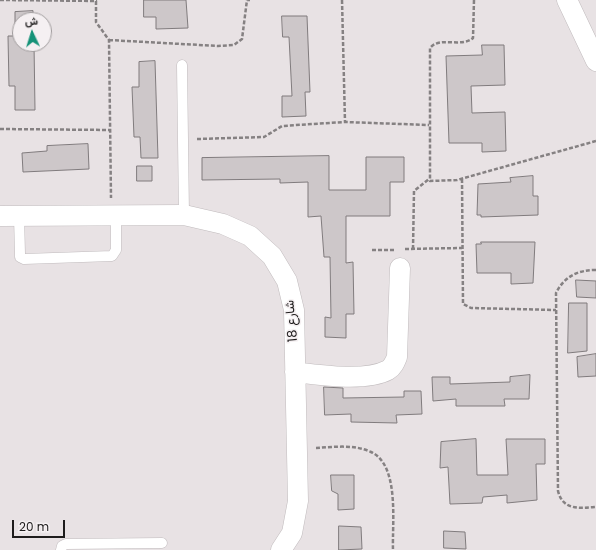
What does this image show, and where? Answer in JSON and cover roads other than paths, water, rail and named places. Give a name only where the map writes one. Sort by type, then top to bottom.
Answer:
[{"type":"street","points":[[567,0],[596,61]]},
{"type":"street","name":"شارع 18","points":[[9,216],[184,215],[222,224],[250,236],[272,256],[287,281],[294,310],[298,501],[292,533],[281,550]]},
{"type":"street","points":[[295,372],[325,376],[364,376],[388,370],[394,365],[398,357],[400,268]]},
{"type":"lane","points":[[182,65],[184,215]]},
{"type":"lane","points":[[9,216],[20,257],[24,259],[112,256],[116,250],[113,216]]},
{"type":"lane","points":[[61,550],[62,546],[66,544],[162,543]]}]
